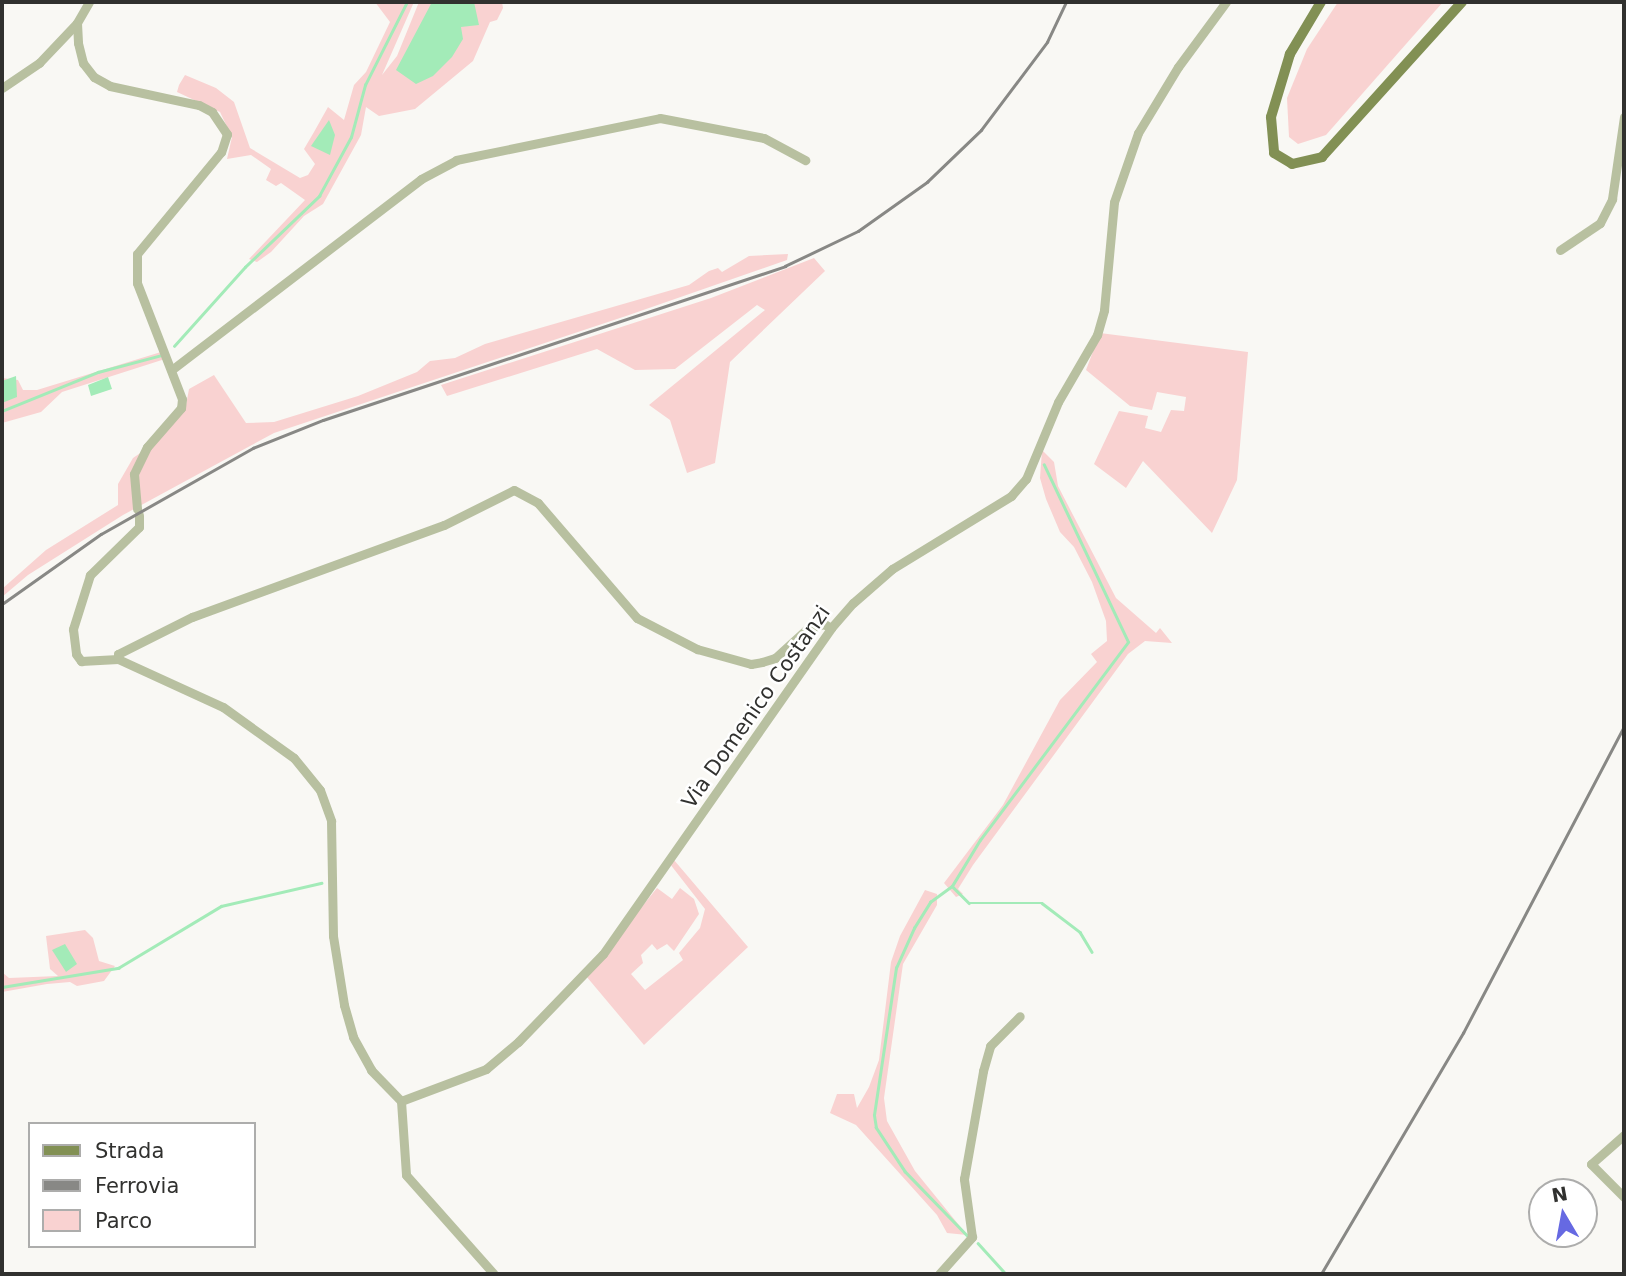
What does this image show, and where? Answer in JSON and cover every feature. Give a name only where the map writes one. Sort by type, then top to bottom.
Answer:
[{"type":"main road","points":[[1321,2],[1290,54],[1271,117],[1273,153],[1292,164],[1322,157],[1462,2]]},
{"type":"street","points":[[2,88],[39,63],[77,23],[89,2]]},
{"type":"street","name":"Via Domenico Costanzi","points":[[401,1101],[466,1079],[503,1057],[603,954],[831,628],[892,569],[1011,496],[1026,479],[1058,402],[1097,335],[1104,310],[1114,202],[1138,133],[1155,102],[1226,2]]},
{"type":"street","points":[[77,23],[83,63],[94,77],[110,86],[199,105],[212,112],[226,134],[222,152],[138,254],[135,266],[137,283],[174,368],[181,408],[147,447],[134,474],[139,527],[90,575],[73,629],[81,661],[118,659],[184,686],[243,719],[294,758],[320,790],[331,821],[333,936],[344,1006],[353,1037],[371,1070],[401,1101],[406,1175],[494,1274]]},
{"type":"street","points":[[1560,250],[1600,223],[1612,199],[1624,117]]},
{"type":"street","points":[[174,368],[421,179],[456,160],[660,118],[764,138],[805,160]]},
{"type":"street","points":[[118,659],[118,654],[192,617],[444,525],[514,490],[538,503],[637,618],[697,649],[751,664],[775,658],[807,629],[824,624],[831,628]]},
{"type":"street","points":[[939,1274],[972,1237],[964,1180],[984,1072],[990,1046],[1020,1016]]},
{"type":"street","points":[[1624,1135],[1591,1164],[1624,1197]]},
{"type":"green space","points":[[375,2],[414,2],[382,75],[397,56],[419,2],[502,2],[503,8],[497,20],[490,22],[473,61],[415,109],[379,116],[366,107],[361,135],[323,204],[304,216],[271,252],[257,262],[249,259],[305,200],[281,183],[276,186],[266,180],[271,169],[251,155],[227,159],[232,137],[220,112],[177,92],[179,85],[185,75],[216,88],[234,102],[250,148],[300,178],[308,175],[315,164],[304,149],[328,107],[344,120],[354,85],[366,72],[390,22]]},
{"type":"green space","points":[[1338,2],[1443,2],[1326,135],[1298,144],[1289,137],[1287,98],[1307,49]]},
{"type":"green space","points":[[788,254],[787,260],[274,433],[123,515],[28,575],[2,597],[2,589],[46,550],[118,505],[118,484],[133,458],[152,445],[186,405],[189,389],[214,375],[246,423],[274,422],[358,396],[417,372],[430,361],[455,358],[485,344],[689,285],[709,271],[718,268],[722,272],[749,256]]},
{"type":"green space","points":[[814,258],[825,271],[730,362],[715,463],[687,473],[670,420],[649,405],[765,310],[757,305],[675,369],[635,370],[597,349],[447,396],[441,385],[711,298]]},
{"type":"green space","points":[[1100,333],[1248,352],[1237,480],[1212,533],[1143,461],[1126,488],[1094,464],[1119,411],[1148,416],[1145,428],[1161,432],[1171,410],[1184,411],[1186,397],[1157,392],[1152,410],[1130,406],[1086,370]]},
{"type":"green space","points":[[161,352],[165,359],[62,392],[41,412],[2,423],[2,378],[18,380],[23,390],[37,390]]},
{"type":"green space","points":[[1042,450],[1054,462],[1058,486],[1116,598],[1156,633],[1160,628],[1172,643],[1145,641],[1128,654],[973,865],[958,889],[963,894],[956,897],[944,883],[1003,805],[1060,700],[1097,662],[1091,654],[1107,641],[1106,621],[1092,582],[1074,547],[1060,532],[1046,499],[1040,478]]},
{"type":"green space","points":[[674,860],[748,947],[644,1045],[586,976],[657,888],[672,899],[680,888],[694,899],[699,914],[674,951],[667,944],[657,950],[652,944],[641,955],[643,963],[631,974],[645,990],[683,960],[679,953],[700,928],[705,909],[670,864]]},
{"type":"green space","points":[[925,890],[937,894],[937,905],[903,964],[884,1098],[887,1121],[915,1171],[967,1235],[947,1233],[937,1215],[856,1125],[830,1113],[837,1094],[854,1094],[857,1108],[869,1087],[879,1060],[891,962],[900,936]]},
{"type":"green space","points":[[85,930],[93,938],[99,961],[115,966],[104,981],[77,986],[70,982],[47,984],[2,992],[2,972],[9,978],[58,976],[50,969],[46,936]]},
{"type":"shaded area","points":[[432,2],[474,2],[479,25],[461,27],[463,39],[452,57],[433,76],[416,84],[396,70]]},
{"type":"shaded area","points":[[329,120],[335,135],[330,155],[311,146]]},
{"type":"shaded area","points":[[16,376],[17,397],[2,403],[2,381]]},
{"type":"shaded area","points":[[108,377],[112,389],[91,396],[88,385]]},
{"type":"shaded area","points":[[65,944],[77,964],[66,972],[52,950]]},
{"type":"waterway","points":[[174,346],[245,267],[319,196],[351,137],[365,85],[407,2]]},
{"type":"waterway","points":[[2,411],[98,372],[162,355]]},
{"type":"waterway","points":[[968,1237],[905,1172],[876,1128],[874,1115],[896,968],[914,928],[930,902],[952,886],[980,840],[1128,642],[1044,465]]},
{"type":"waterway","points":[[2,987],[118,968],[221,906],[321,883]]},
{"type":"waterway","points":[[952,886],[969,903],[1042,903],[1080,932],[1092,952]]},
{"type":"waterway","points":[[978,1243],[1006,1274]]},
{"type":"railway","points":[[2,604],[101,534],[253,448],[323,420],[785,266],[858,231],[927,182],[981,130],[1047,42],[1066,2]]},
{"type":"railway","points":[[1321,1274],[1463,1033],[1624,726]]}]
